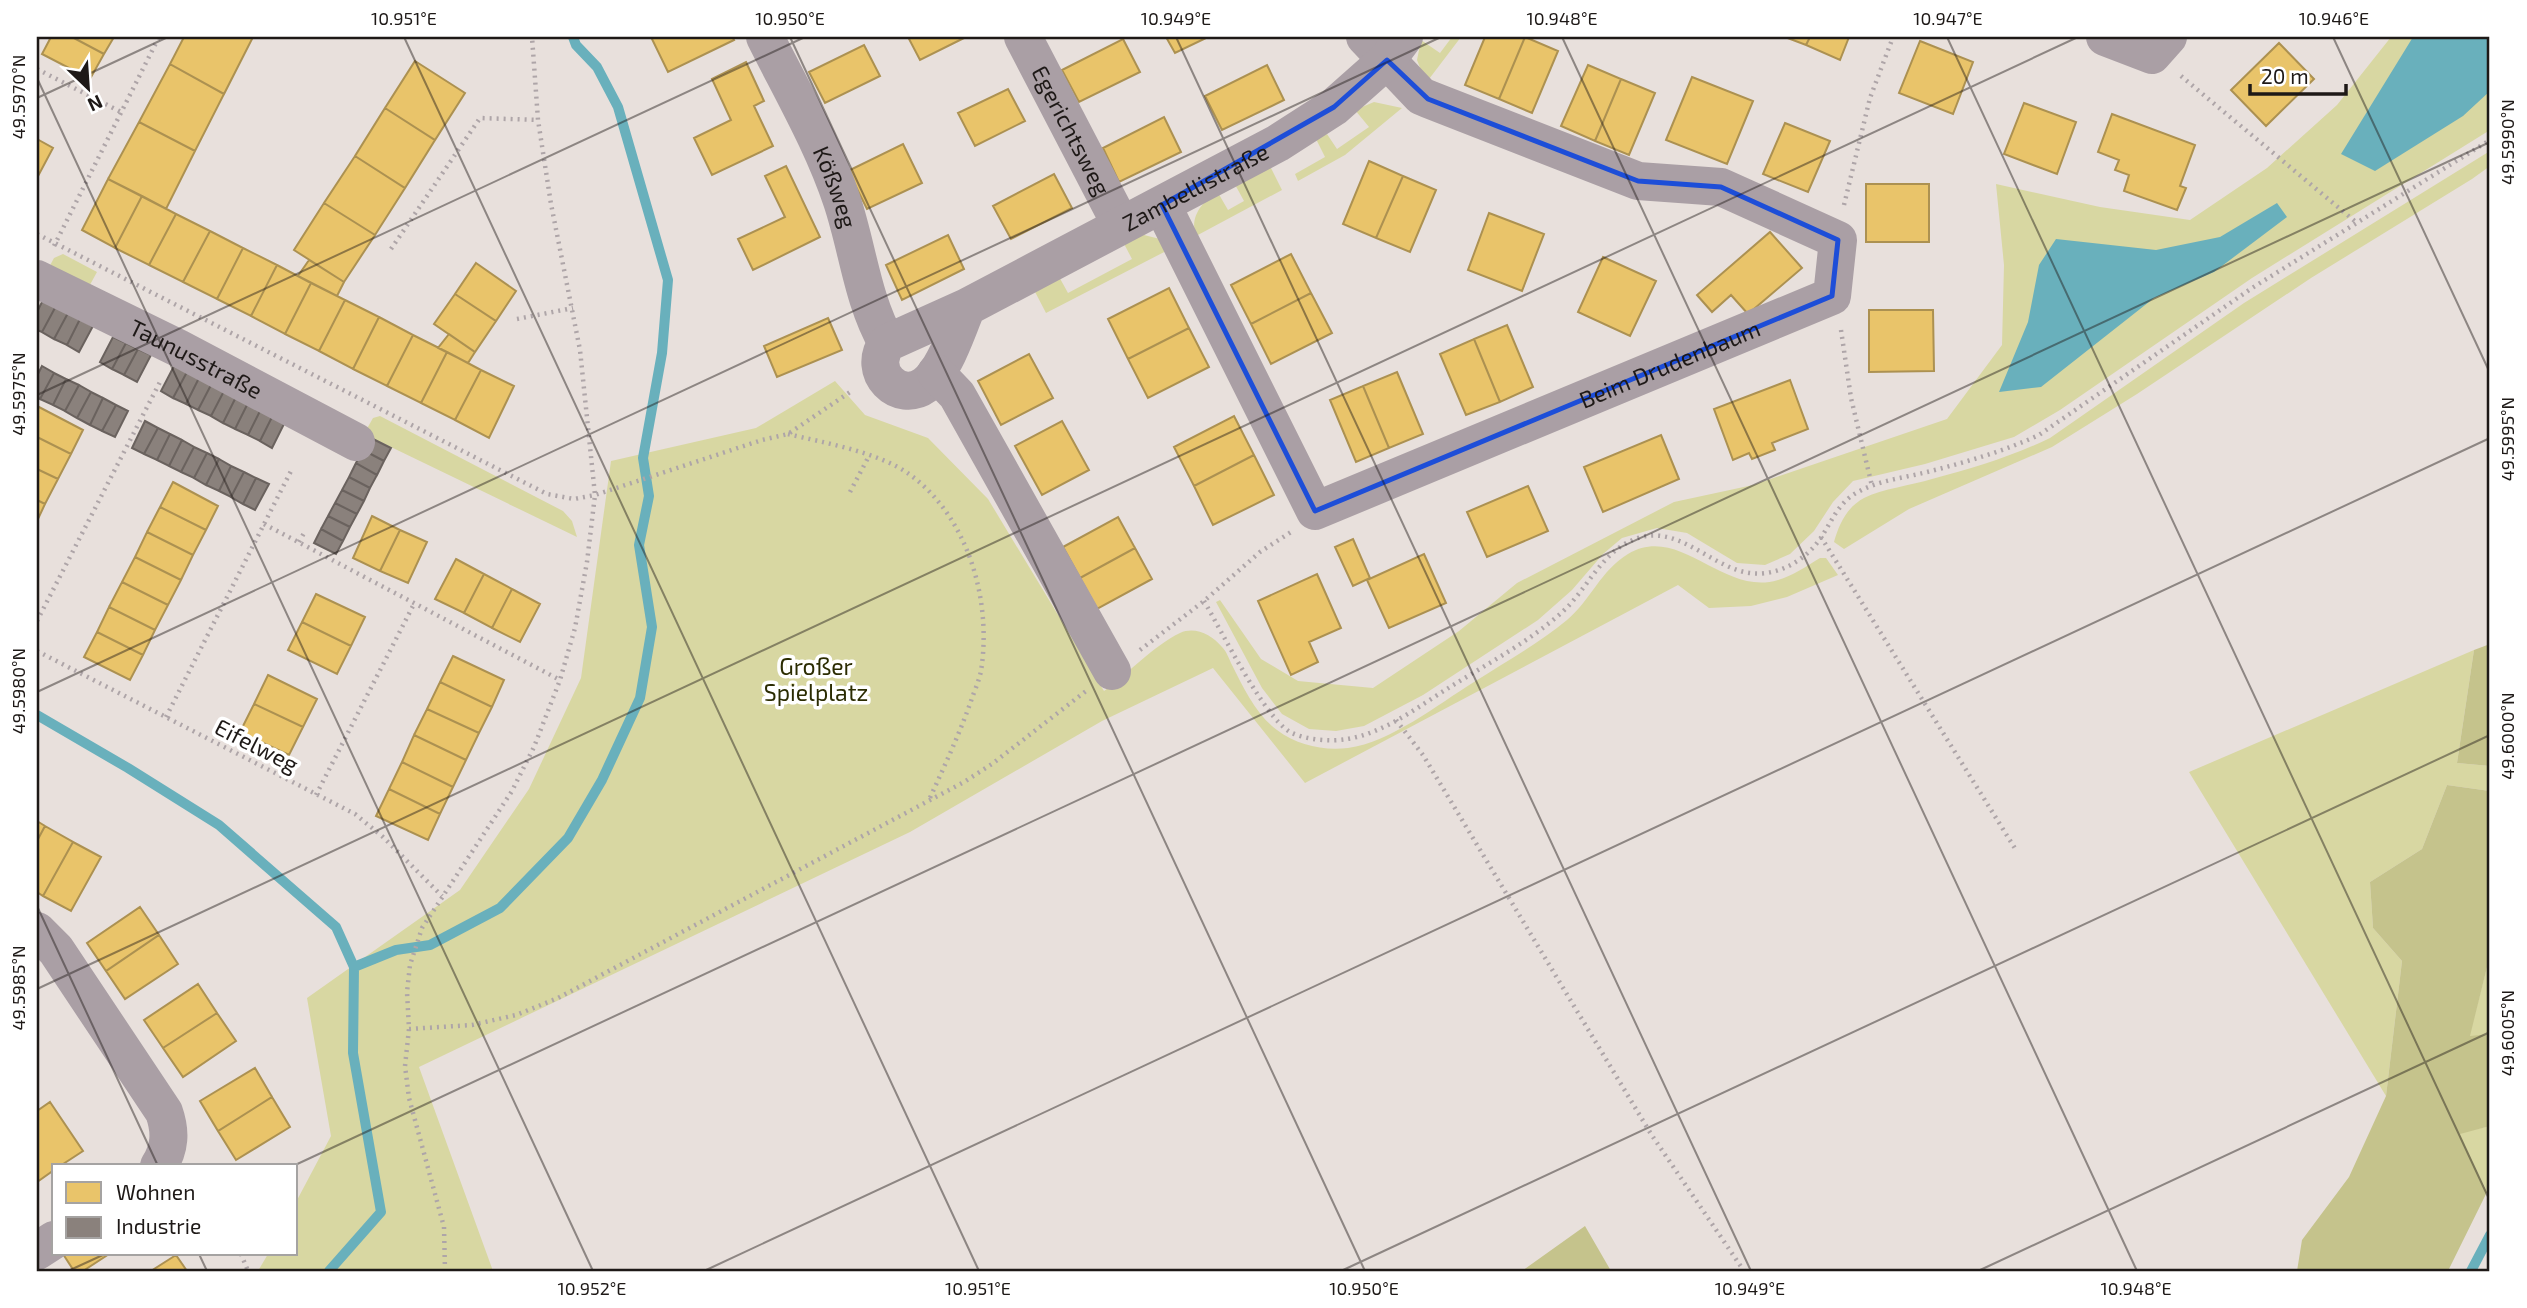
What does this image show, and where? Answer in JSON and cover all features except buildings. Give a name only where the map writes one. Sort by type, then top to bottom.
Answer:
[{"type":"street","name":"Kößweg","points":[[765,37],[827,161],[854,241],[866,296],[885,358]]},
{"type":"street","name":"Egerichtsweg","points":[[1023,37],[1121,225]]},
{"type":"street","points":[[2105,37],[2160,46]]},
{"type":"street","name":"Zambellistraße","points":[[885,358],[967,307],[1278,143],[1334,107],[1385,45]]},
{"type":"street","points":[[1385,45],[1421,96],[1638,181],[1721,187],[1838,240],[1832,296]]},
{"type":"street","points":[[1162,205],[1315,511]]},
{"type":"street","name":"Taunusstraße","points":[[43,266],[178,348],[356,442]]},
{"type":"street","name":"Beim Drudenbaum","points":[[1315,511],[1832,296]]},
{"type":"street","points":[[885,358],[897,388],[911,390],[925,386],[943,363],[967,307]]},
{"type":"street","points":[[936,373],[957,395],[1112,671]]},
{"type":"street","points":[[37,931],[56,950],[164,1112],[170,1128],[168,1144],[160,1164]]},
{"type":"street","points":[[37,1251],[52,1241]]},
{"type":"path","points":[[43,266],[159,37]]},
{"type":"path","points":[[445,1271],[444,1227],[409,1098],[405,1066],[409,1029],[407,992],[410,965],[422,929],[512,791],[534,747],[560,680],[580,601],[595,495],[573,308],[551,204],[538,120],[532,37]]},
{"type":"path","points":[[1838,240],[1854,158],[1870,98],[1893,37]]},
{"type":"path","points":[[2160,46],[2185,78],[2357,223]]},
{"type":"path","points":[[37,69],[121,112]]},
{"type":"path","points":[[391,249],[480,118],[538,120]]},
{"type":"path","points":[[1204,601],[1261,699],[1276,721],[1290,732],[1306,738],[1348,739],[1376,730],[1542,629],[1563,612],[1611,554],[1626,543],[1655,535],[1675,538],[1733,570],[1749,574],[1768,573],[1787,568],[1806,554],[1821,537],[1840,505],[1856,492],[1872,485],[1970,461],[2039,435],[2252,288],[2490,140]]},
{"type":"path","points":[[37,234],[547,494],[575,499],[788,434],[847,393],[885,358]]},
{"type":"path","points":[[1832,296],[1841,328],[1851,398],[1872,485]]},
{"type":"path","points":[[517,319],[573,308]]},
{"type":"path","points":[[37,621],[178,348]]},
{"type":"path","points":[[788,434],[853,449],[909,474],[938,502],[960,534],[972,565],[981,600],[981,673],[929,801]]},
{"type":"path","points":[[850,492],[869,456]]},
{"type":"path","points":[[166,717],[290,471]]},
{"type":"path","points":[[409,1029],[472,1025],[516,1015],[558,998],[929,801],[992,764],[1204,601],[1260,552],[1298,528],[1315,511]]},
{"type":"path","points":[[264,524],[560,680]]},
{"type":"path","points":[[299,542],[304,533]]},
{"type":"path","points":[[1821,537],[2016,850]]},
{"type":"path","points":[[316,795],[415,602]]},
{"type":"path","name":"Eifelweg","points":[[37,651],[355,814],[442,896]]},
{"type":"path","points":[[1396,720],[1423,755],[1651,1134],[1744,1271]]},
{"type":"highlighted area","points":[[1387,60],[1428,99],[1638,181],[1721,187],[1838,240],[1832,296],[1315,511],[1162,205],[1334,107]]},
{"type":"green space","points":[[1452,37],[1461,37],[1426,83],[1417,60],[1421,40],[1440,53]]},
{"type":"green space","points":[[2391,37],[2490,37],[2490,130],[2252,278],[2060,410],[2014,437],[1925,464],[1853,481],[1833,502],[1814,531],[1790,554],[1765,565],[1737,563],[1687,533],[1657,528],[1622,538],[1603,554],[1572,590],[1538,620],[1423,695],[1364,726],[1336,731],[1309,729],[1282,714],[1262,688],[1216,602],[1220,600],[1261,659],[1298,681],[1373,688],[1459,631],[1517,583],[1674,502],[1753,485],[1947,419],[2002,345],[2004,265],[1996,184],[2100,207],[2190,220],[2267,168],[2337,105]]},
{"type":"green space","points":[[1374,102],[1402,108],[1345,155],[1298,181],[1295,174],[1325,157],[1316,139],[1327,134],[1337,149],[1369,127],[1355,110]]},
{"type":"green space","points":[[2490,151],[2490,166],[2472,179],[2311,278],[2052,447],[1909,509],[1844,549],[1834,542],[1844,517],[1864,498],[1977,466],[2050,438],[2244,303]]},
{"type":"green space","points":[[1267,160],[1282,190],[1196,236],[1194,222],[1207,200],[1217,191],[1228,210],[1244,201],[1232,179]]},
{"type":"green space","points":[[1144,235],[1160,239],[1170,249],[1046,313],[1032,286],[1057,273],[1068,293],[1132,259],[1122,240]]},
{"type":"green space","points":[[63,254],[97,272],[86,292],[46,273],[54,258]]},
{"type":"green space","name":"Großer Spielplatz","points":[[835,381],[865,415],[928,438],[988,499],[1104,691],[1170,639],[1186,631],[1197,631],[1213,639],[1224,649],[1251,701],[1270,724],[1293,740],[1320,748],[1348,748],[1397,731],[1556,629],[1575,612],[1610,568],[1628,554],[1647,547],[1666,547],[1739,579],[1758,582],[1778,580],[1820,558],[1826,558],[1838,575],[1787,597],[1751,606],[1709,608],[1678,585],[1305,783],[1213,668],[1102,721],[910,832],[419,1067],[493,1271],[258,1271],[267,1256],[298,1256],[298,1198],[331,1136],[307,998],[460,890],[529,789],[581,678],[611,461],[756,428]]},
{"type":"green space","points":[[380,416],[563,511],[572,521],[577,537],[364,434],[373,418]]},
{"type":"green space","points":[[2474,650],[2457,763],[2490,766],[2490,791],[2447,785],[2422,849],[2370,882],[2373,928],[2402,961],[2386,1096],[2189,772]]},
{"type":"green space","points":[[2490,955],[2490,1034],[2469,1037]]},
{"type":"green space","points":[[2490,1126],[2490,1188],[2487,1192],[2459,1133]]},
{"type":"shaded area","points":[[2490,644],[2490,766],[2457,763],[2474,650]]},
{"type":"shaded area","points":[[2447,785],[2490,791],[2490,955],[2470,1036],[2490,1034],[2490,1126],[2460,1134],[2487,1192],[2448,1271],[2297,1271],[2302,1240],[2349,1177],[2386,1096],[2402,961],[2373,928],[2370,882],[2422,849]]},
{"type":"shaded area","points":[[1585,1226],[1611,1271],[1522,1271]]},
{"type":"water","points":[[2413,37],[2490,37],[2490,91],[2463,116],[2375,171],[2341,154]]},
{"type":"water","points":[[2277,203],[2287,217],[2214,272],[2154,298],[2041,387],[1999,392],[2028,322],[2039,265],[2056,239],[2156,250],[2220,237]]},
{"type":"waterway","points":[[354,967],[396,950],[430,945],[500,908],[568,838],[602,780],[640,698],[652,627],[639,545],[649,496],[643,458],[662,353],[668,280],[618,107],[597,67],[576,45],[573,37]]},
{"type":"waterway","points":[[37,715],[219,825],[336,927],[354,967],[353,1053],[381,1212],[329,1271]]},
{"type":"waterway","points":[[2471,1271],[2490,1235]]}]
